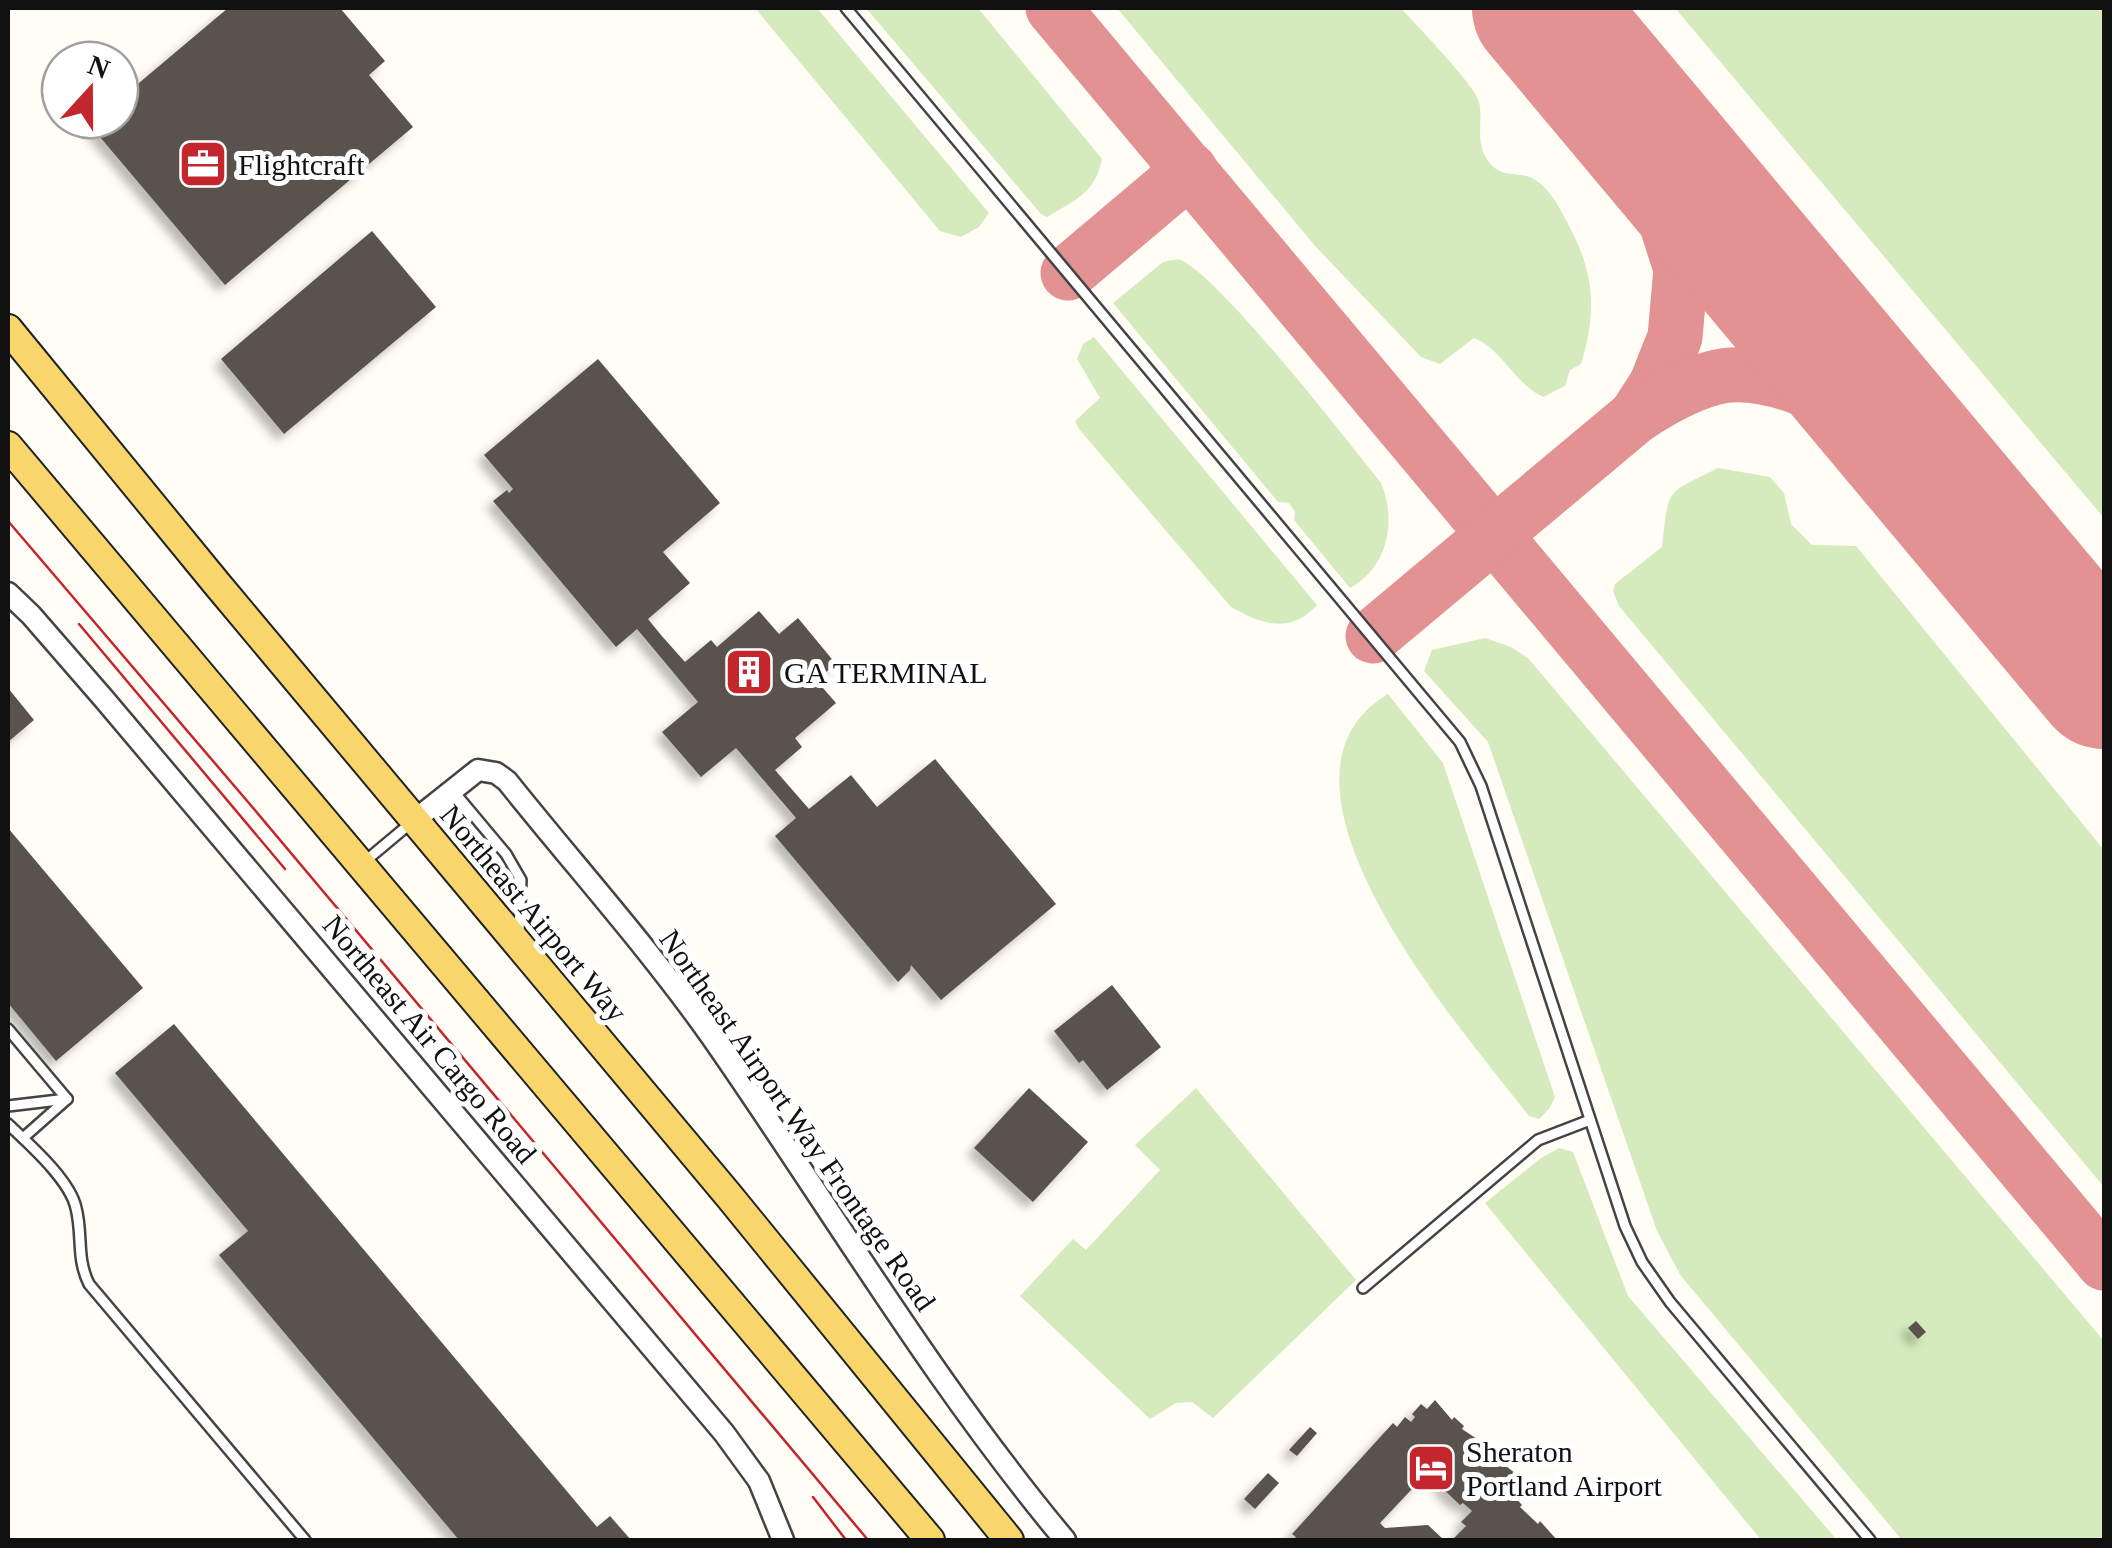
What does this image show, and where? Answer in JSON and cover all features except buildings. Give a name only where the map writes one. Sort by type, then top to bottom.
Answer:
[{"type":"main road","name":"Northeast Airport Way","points":[[8,329],[730,1196],[1008,1540]]},
{"type":"main road","points":[[8,446],[930,1540]]},
{"type":"street","name":"Northeast Air Cargo Road","points":[[8,593],[104,699],[724,1433],[759,1482],[782,1540]]},
{"type":"street","name":"Northeast Airport Way Frontage Road","points":[[414,820],[478,770],[506,781],[658,964],[711,1036],[929,1364],[1065,1540]]},
{"type":"lane","points":[[846,8],[1460,742],[1481,786],[1625,1226],[1642,1262],[1670,1302],[1870,1540]]},
{"type":"lane","points":[[451,789],[506,854],[521,880],[518,946]]},
{"type":"lane","points":[[360,866],[414,820]]},
{"type":"lane","points":[[8,1029],[66,1100]]},
{"type":"lane","points":[[8,1106],[66,1100]]},
{"type":"lane","points":[[23,1138],[66,1100]]},
{"type":"lane","points":[[1363,1288],[1538,1140],[1590,1120]]},
{"type":"lane","points":[[8,1124],[74,1199],[80,1267],[89,1284],[304,1540]]},
{"type":"green space","points":[[755,8],[817,8],[989,213],[979,227],[961,237],[940,231]]},
{"type":"green space","points":[[866,8],[978,8],[1102,159],[1089,188],[1047,217],[1041,214]]},
{"type":"green space","points":[[1117,8],[1401,8],[1475,94],[1480,109],[1481,144],[1491,164],[1542,185],[1577,242],[1591,293],[1590,327],[1581,364],[1570,370],[1565,386],[1543,397],[1493,350],[1474,338],[1440,364],[1421,357],[1316,247]]},
{"type":"green space","points":[[1675,8],[2104,8],[2104,518]]},
{"type":"green space","points":[[1178,259],[1196,270],[1250,324],[1381,483],[1388,512],[1386,542],[1373,568],[1350,588],[1294,520],[1295,512],[1289,503],[1278,502],[1113,303],[1163,262]]},
{"type":"green space","points":[[1094,337],[1317,605],[1307,614],[1275,624],[1231,607],[1079,429],[1075,421],[1100,398],[1077,359],[1083,344]]},
{"type":"green space","points":[[1718,468],[1770,477],[1784,493],[1791,524],[1812,545],[1856,546],[2104,850],[2104,1187],[1619,606],[1613,591],[1615,584],[1662,547],[1672,495]]},
{"type":"green space","points":[[1485,638],[1528,658],[2104,1341],[2104,1540],[1902,1540],[1681,1276],[1657,1231],[1488,742],[1424,671],[1432,650]]},
{"type":"green space","points":[[1388,694],[1443,763],[1555,1097],[1539,1119],[1529,1116],[1418,969],[1380,906],[1352,844],[1339,785],[1350,734]]},
{"type":"green space","points":[[1196,1088],[1356,1280],[1213,1418],[1192,1402],[1176,1403],[1150,1419],[1020,1296],[1073,1239],[1086,1250],[1160,1170],[1135,1145]]},
{"type":"green space","points":[[1559,1148],[1573,1152],[1628,1296],[1837,1540],[1761,1540],[1485,1203]]},
{"type":"taxiway","points":[[1053,8],[2104,1263]]},
{"type":"taxiway","points":[[1621,103],[1681,269],[1675,337],[1656,385],[1636,416]]},
{"type":"taxiway","points":[[1068,273],[1190,170]]},
{"type":"taxiway","points":[[1373,636],[1636,416],[1702,381],[1736,375],[1786,383],[1837,404],[1904,440]]},
{"type":"runway","points":[[1541,8],[2104,680]]},
{"type":"tram line","points":[[8,521],[868,1540]]},
{"type":"tram line","points":[[79,624],[285,869]]},
{"type":"tram line","points":[[813,1497],[846,1540]]},
{"type":"place","name":"Flightcraft","points":[[203,164]]},
{"type":"place","name":"GA TERMINAL","points":[[749,672]]},
{"type":"place","name":"Sheraton Portland Airport","points":[[1431,1468]]}]
